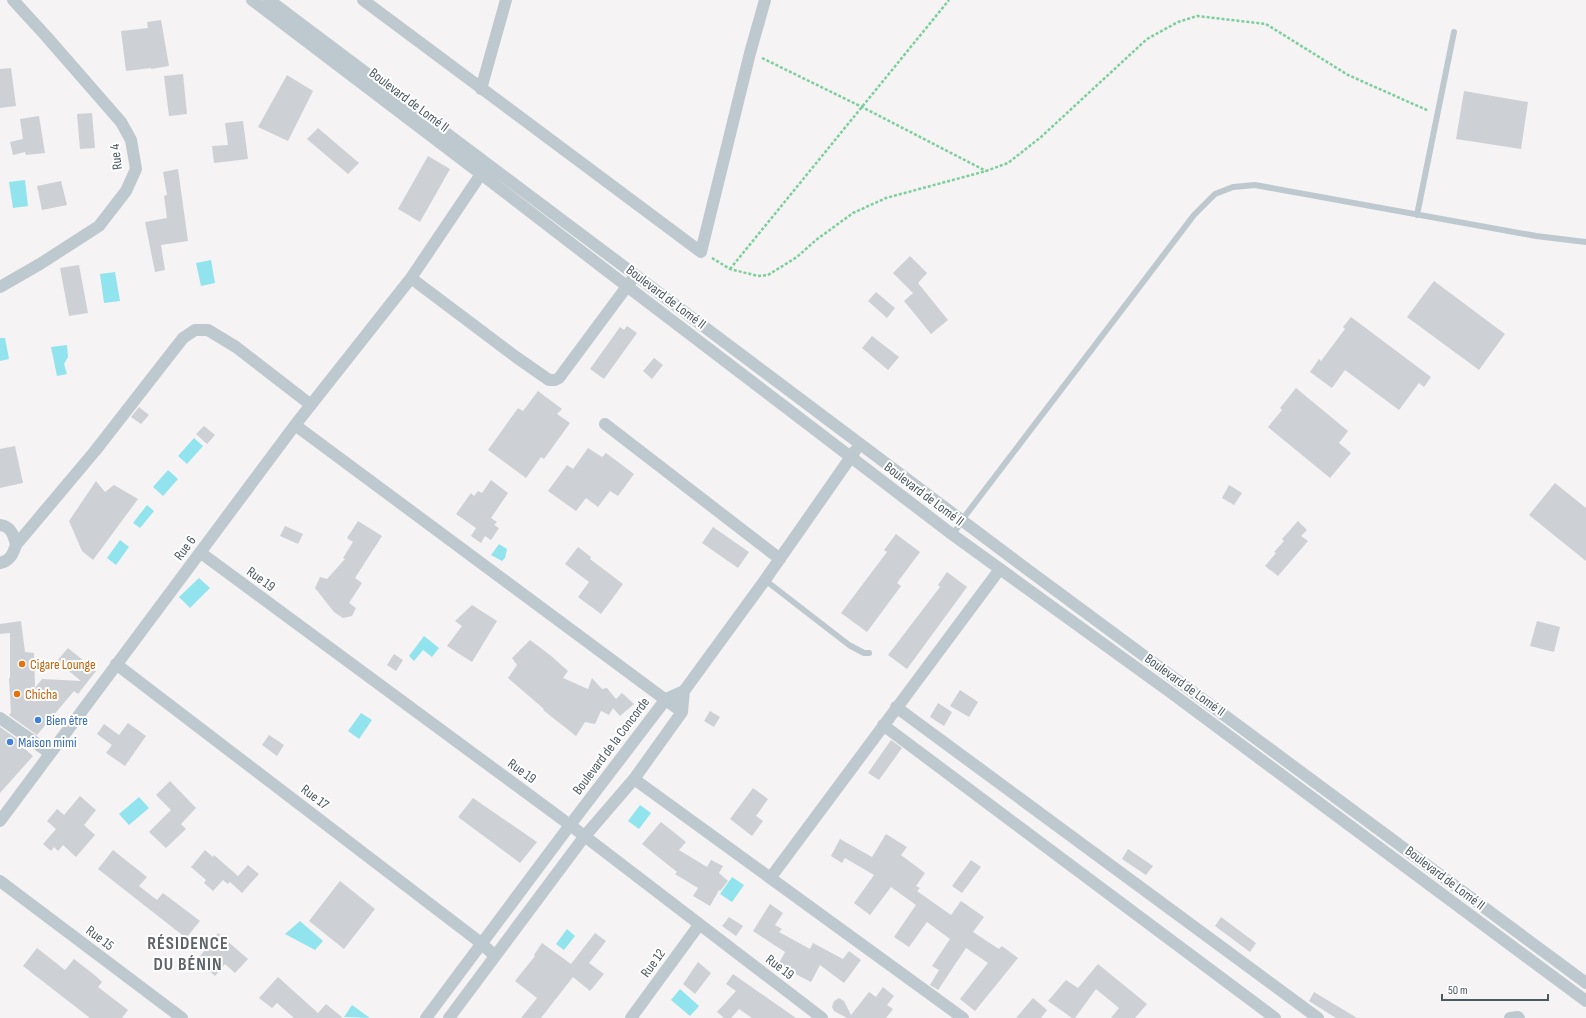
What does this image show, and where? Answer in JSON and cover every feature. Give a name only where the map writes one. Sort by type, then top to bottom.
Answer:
[{"type":"street","name":"Rue 4","points":[[0,287],[99,226],[126,191],[136,169],[131,140],[121,122],[46,36],[12,0]]},
{"type":"street","name":"Boulevard de Lomé II","points":[[252,0],[953,535],[1176,697],[1586,1001]]},
{"type":"street","name":"Boulevard de Lomé II","points":[[269,0],[1100,624],[1586,983]]},
{"type":"street","points":[[362,0],[701,252],[750,52],[765,0]]},
{"type":"street","points":[[481,89],[506,0]]},
{"type":"street","name":"Rue 6","points":[[0,821],[295,425],[411,278],[481,174]]},
{"type":"street","points":[[411,278],[549,380],[558,378],[635,276]]},
{"type":"street","points":[[0,563],[5,562],[13,555],[16,545],[95,452],[183,338],[195,330],[208,330],[236,347],[311,405]]},
{"type":"street","points":[[605,424],[780,559]]},
{"type":"street","points":[[295,425],[682,712]]},
{"type":"street","points":[[449,1018],[584,837],[634,779],[682,712],[684,691],[861,444]]},
{"type":"street","points":[[0,525],[4,525],[13,533],[16,545]]},
{"type":"street","name":"Rue 19","points":[[201,553],[570,825],[822,1018]]},
{"type":"street","points":[[771,877],[1000,569]]},
{"type":"street","name":"Rue 17","points":[[116,664],[482,943],[495,956]]},
{"type":"street","name":"Boulevard de la Concorde","points":[[426,1018],[666,699],[684,691]]},
{"type":"street","points":[[896,707],[1318,1018]]},
{"type":"street","points":[[0,718],[50,753]]},
{"type":"street","points":[[883,725],[1275,1018]]},
{"type":"street","points":[[634,779],[771,877],[963,1018]]},
{"type":"street","name":"Rue 15","points":[[0,881],[182,1018]]},
{"type":"street","name":"Rue 12","points":[[631,1018],[699,925]]},
{"type":"street","points":[[1510,1018],[1519,1018]]},
{"type":"lane","points":[[1417,215],[1454,32]]},
{"type":"lane","points":[[953,535],[962,520],[1194,215],[1215,194],[1233,187],[1255,185],[1536,236],[1586,242]]},
{"type":"lane","points":[[765,580],[849,645],[869,653]]},
{"type":"path","points":[[730,269],[949,0]]},
{"type":"path","points":[[701,252],[730,269],[758,276],[768,275],[797,257],[816,240],[853,213],[886,198],[986,171],[1008,163],[1023,152],[1147,39],[1178,22],[1198,16],[1266,24],[1348,75],[1437,115]]},
{"type":"path","points":[[750,52],[862,107],[986,171]]},
{"type":"water","points":[[25,180],[28,206],[13,208],[9,182]]},
{"type":"water","points":[[211,260],[215,283],[201,286],[196,263]]},
{"type":"water","points":[[115,272],[120,301],[104,303],[100,274]]},
{"type":"water","points":[[0,338],[5,338],[9,359],[0,361]]},
{"type":"water","points":[[67,345],[68,357],[64,364],[67,374],[57,376],[51,347]]},
{"type":"water","points":[[194,438],[203,446],[187,464],[178,456]]},
{"type":"water","points":[[168,470],[178,479],[163,496],[153,487]]},
{"type":"water","points":[[147,505],[154,511],[140,528],[133,523]]},
{"type":"water","points":[[120,540],[129,547],[116,565],[107,558]]},
{"type":"water","points":[[499,544],[507,549],[505,558],[502,561],[491,555]]},
{"type":"water","points":[[199,578],[210,588],[190,608],[179,597]]},
{"type":"water","points":[[424,636],[439,648],[432,657],[423,650],[414,661],[409,656]]},
{"type":"water","points":[[361,713],[372,720],[359,739],[348,731]]},
{"type":"water","points":[[139,797],[149,808],[129,825],[119,814]]},
{"type":"water","points":[[640,805],[651,813],[639,829],[628,821]]},
{"type":"water","points":[[732,877],[744,885],[732,902],[720,894]]},
{"type":"water","points":[[300,921],[323,941],[315,950],[285,934]]},
{"type":"water","points":[[567,929],[575,936],[564,950],[556,944]]},
{"type":"water","points":[[680,989],[699,1006],[690,1016],[671,1000]]},
{"type":"water","points":[[352,1005],[370,1018],[344,1017]]},
{"type":"building","points":[[161,20],[169,66],[126,71],[121,31],[148,28],[147,22]]},
{"type":"building","points":[[11,68],[16,106],[0,108],[0,69]]},
{"type":"building","points":[[183,74],[187,114],[169,116],[164,76]]},
{"type":"building","points":[[287,75],[313,91],[288,141],[258,127]]},
{"type":"building","points":[[1464,91],[1528,102],[1521,149],[1456,139]]},
{"type":"building","points":[[92,113],[95,148],[80,149],[77,114]]},
{"type":"building","points":[[39,116],[45,153],[26,155],[25,152],[13,155],[10,142],[23,139],[20,119]]},
{"type":"building","points":[[243,121],[248,159],[214,163],[212,146],[228,145],[225,123]]},
{"type":"building","points":[[318,128],[359,163],[348,174],[307,139]]},
{"type":"building","points":[[428,156],[450,169],[420,222],[398,209]]},
{"type":"building","points":[[178,169],[188,241],[161,245],[165,270],[155,272],[145,222],[167,218],[164,196],[167,195],[163,172]]},
{"type":"building","points":[[61,181],[67,205],[42,210],[37,186]]},
{"type":"building","points":[[910,256],[927,273],[918,283],[948,320],[931,334],[904,301],[913,293],[893,273]]},
{"type":"building","points":[[79,265],[88,313],[69,316],[60,268]]},
{"type":"building","points":[[1434,281],[1505,334],[1479,370],[1407,317]]},
{"type":"building","points":[[876,292],[895,308],[887,318],[868,301]]},
{"type":"building","points":[[1351,317],[1431,377],[1424,387],[1419,383],[1399,410],[1345,370],[1332,388],[1310,372],[1319,359],[1321,361],[1345,329],[1343,327]]},
{"type":"building","points":[[627,326],[637,333],[604,379],[590,369],[620,327],[624,330]]},
{"type":"building","points":[[872,336],[899,357],[888,370],[862,348]]},
{"type":"building","points":[[654,358],[663,365],[652,379],[643,371]]},
{"type":"building","points":[[1296,388],[1348,431],[1339,443],[1351,453],[1330,478],[1268,427],[1282,410],[1280,408]]},
{"type":"building","points":[[538,391],[562,409],[557,414],[570,423],[544,459],[541,457],[526,478],[488,450],[518,408],[523,411]]},
{"type":"building","points":[[139,407],[149,415],[141,424],[131,417]]},
{"type":"building","points":[[204,426],[215,435],[207,444],[196,434]]},
{"type":"building","points":[[15,446],[23,483],[0,488],[0,449]]},
{"type":"building","points":[[588,448],[602,457],[606,453],[634,474],[618,496],[610,491],[598,507],[586,498],[576,511],[548,491],[567,465],[573,469]]},
{"type":"building","points":[[491,480],[508,493],[491,518],[497,522],[494,525],[499,528],[491,540],[485,536],[481,543],[471,536],[476,528],[456,514],[471,493],[474,496],[478,491],[482,493]]},
{"type":"building","points":[[96,481],[105,492],[114,485],[138,499],[93,560],[82,551],[69,521]]},
{"type":"building","points":[[1555,483],[1586,508],[1586,561],[1529,515]]},
{"type":"building","points":[[1229,485],[1242,493],[1234,505],[1222,498]]},
{"type":"building","points":[[358,521],[382,536],[355,578],[362,583],[349,603],[356,608],[352,616],[343,618],[334,612],[315,588],[320,577],[327,579],[345,559],[343,558],[353,542],[347,538]]},
{"type":"building","points":[[1298,521],[1307,530],[1301,536],[1308,541],[1278,576],[1265,566],[1276,553],[1274,552],[1284,541],[1282,539]]},
{"type":"building","points":[[285,526],[303,534],[298,544],[280,536]]},
{"type":"building","points":[[713,527],[749,552],[738,568],[702,543]]},
{"type":"building","points":[[896,534],[920,552],[897,583],[901,586],[867,632],[841,613],[887,552],[884,550]]},
{"type":"building","points":[[578,547],[591,557],[590,559],[623,584],[601,614],[578,597],[589,582],[565,564]]},
{"type":"building","points":[[947,572],[967,587],[907,669],[888,655],[940,587],[938,585]]},
{"type":"building","points":[[472,605],[497,621],[472,662],[447,646],[462,626],[455,621]]},
{"type":"building","points":[[21,621],[25,652],[34,653],[35,688],[42,679],[81,681],[57,661],[68,648],[96,671],[78,694],[74,691],[37,735],[9,715],[11,713],[9,678],[10,633],[0,634],[0,624]]},
{"type":"building","points":[[1537,621],[1560,627],[1554,652],[1530,646]]},
{"type":"building","points":[[530,640],[568,671],[563,678],[588,689],[592,678],[602,689],[607,688],[616,699],[622,693],[634,704],[620,716],[613,708],[609,715],[601,711],[595,724],[585,722],[576,736],[543,710],[544,709],[508,678],[517,665],[512,658]]},
{"type":"building","points":[[394,654],[403,660],[396,671],[387,665]]},
{"type":"building","points":[[960,690],[978,702],[969,717],[950,706]]},
{"type":"building","points":[[938,703],[952,712],[944,726],[930,717]]},
{"type":"building","points":[[710,711],[720,717],[714,727],[704,721]]},
{"type":"building","points":[[128,723],[146,736],[125,766],[106,753],[112,745],[97,734],[104,724],[119,735]]},
{"type":"building","points":[[0,727],[28,747],[25,749],[33,756],[0,793]]},
{"type":"building","points":[[269,735],[284,745],[277,756],[262,745]]},
{"type":"building","points":[[891,740],[902,748],[879,780],[868,773]]},
{"type":"building","points":[[170,781],[196,808],[181,824],[186,829],[166,848],[149,832],[171,810],[156,795]]},
{"type":"building","points":[[753,788],[768,799],[756,816],[763,821],[752,836],[730,819]]},
{"type":"building","points":[[80,796],[96,810],[84,825],[95,835],[76,857],[63,845],[58,851],[54,847],[51,851],[43,844],[56,829],[47,821],[57,809],[64,815]]},
{"type":"building","points":[[473,798],[537,842],[520,863],[458,817]]},
{"type":"building","points":[[661,822],[686,842],[679,850],[707,867],[711,860],[723,866],[719,873],[728,881],[720,891],[719,890],[710,906],[693,896],[698,888],[675,874],[677,872],[642,844]]},
{"type":"building","points":[[886,834],[907,847],[901,855],[925,873],[916,886],[920,888],[917,891],[951,915],[961,901],[984,917],[973,932],[999,949],[1002,946],[1018,958],[975,1011],[960,999],[988,963],[966,948],[938,990],[930,985],[939,970],[932,966],[950,939],[927,922],[909,947],[894,937],[916,905],[891,887],[870,915],[854,903],[874,875],[845,858],[842,863],[831,856],[840,839],[872,857]]},
{"type":"building","points":[[1128,849],[1153,866],[1146,875],[1122,859]]},
{"type":"building","points":[[113,850],[147,877],[139,886],[157,900],[163,893],[200,921],[186,938],[98,869]]},
{"type":"building","points":[[205,850],[213,857],[214,855],[238,876],[248,865],[259,874],[242,893],[230,882],[228,884],[223,880],[213,891],[204,883],[206,880],[191,867]]},
{"type":"building","points":[[971,860],[981,867],[962,893],[952,886]]},
{"type":"building","points":[[340,881],[375,909],[344,949],[309,921]]},
{"type":"building","points":[[770,904],[783,913],[775,925],[782,929],[779,932],[810,949],[813,943],[843,959],[849,951],[861,960],[844,983],[820,965],[811,982],[778,965],[785,952],[753,931]]},
{"type":"building","points":[[729,917],[743,926],[736,936],[722,926]]},
{"type":"building","points":[[1221,917],[1256,943],[1250,952],[1215,926]]},
{"type":"building","points":[[218,933],[248,959],[235,973],[225,964],[215,976],[197,960]]},
{"type":"building","points":[[595,933],[606,941],[589,963],[604,974],[590,991],[573,977],[541,1018],[521,1018],[537,998],[515,981],[535,956],[534,955],[542,943],[571,964]]},
{"type":"building","points":[[37,948],[65,970],[74,959],[97,977],[102,982],[98,987],[128,1010],[122,1018],[90,1018],[23,966]]},
{"type":"building","points":[[698,962],[711,973],[695,994],[683,984]]},
{"type":"building","points":[[1098,964],[1147,1004],[1135,1018],[1111,1018],[1119,1008],[1096,989],[1075,1018],[1072,1018],[1048,1001],[1066,980],[1078,988]]},
{"type":"building","points":[[733,974],[796,1018],[752,1018],[739,1009],[731,1018],[724,1018],[717,1012],[736,991],[726,984]]},
{"type":"building","points":[[278,977],[318,1013],[326,1004],[343,1018],[294,1018],[277,1003],[272,1008],[259,998]]},
{"type":"building","points":[[883,987],[894,996],[887,1005],[893,1009],[886,1018],[847,1018],[834,1011],[832,1007],[834,1001],[839,998],[844,1001],[851,1015],[869,992],[876,997]]},
{"type":"building","points":[[1314,992],[1357,1018],[1336,1018],[1309,1001]]},
{"type":"building","points":[[1033,998],[1047,1010],[1041,1018],[1016,1018]]},
{"type":"place","name":"Cigare Lounge","points":[[22,664]]},
{"type":"place","name":"Chicha","points":[[17,694]]},
{"type":"place","name":"Bien être","points":[[38,720]]},
{"type":"place","name":"Maison mimi","points":[[10,742]]},
{"type":"district","name":"RÉSIDENCE DU BÉNIN","points":[[188,953]]}]
